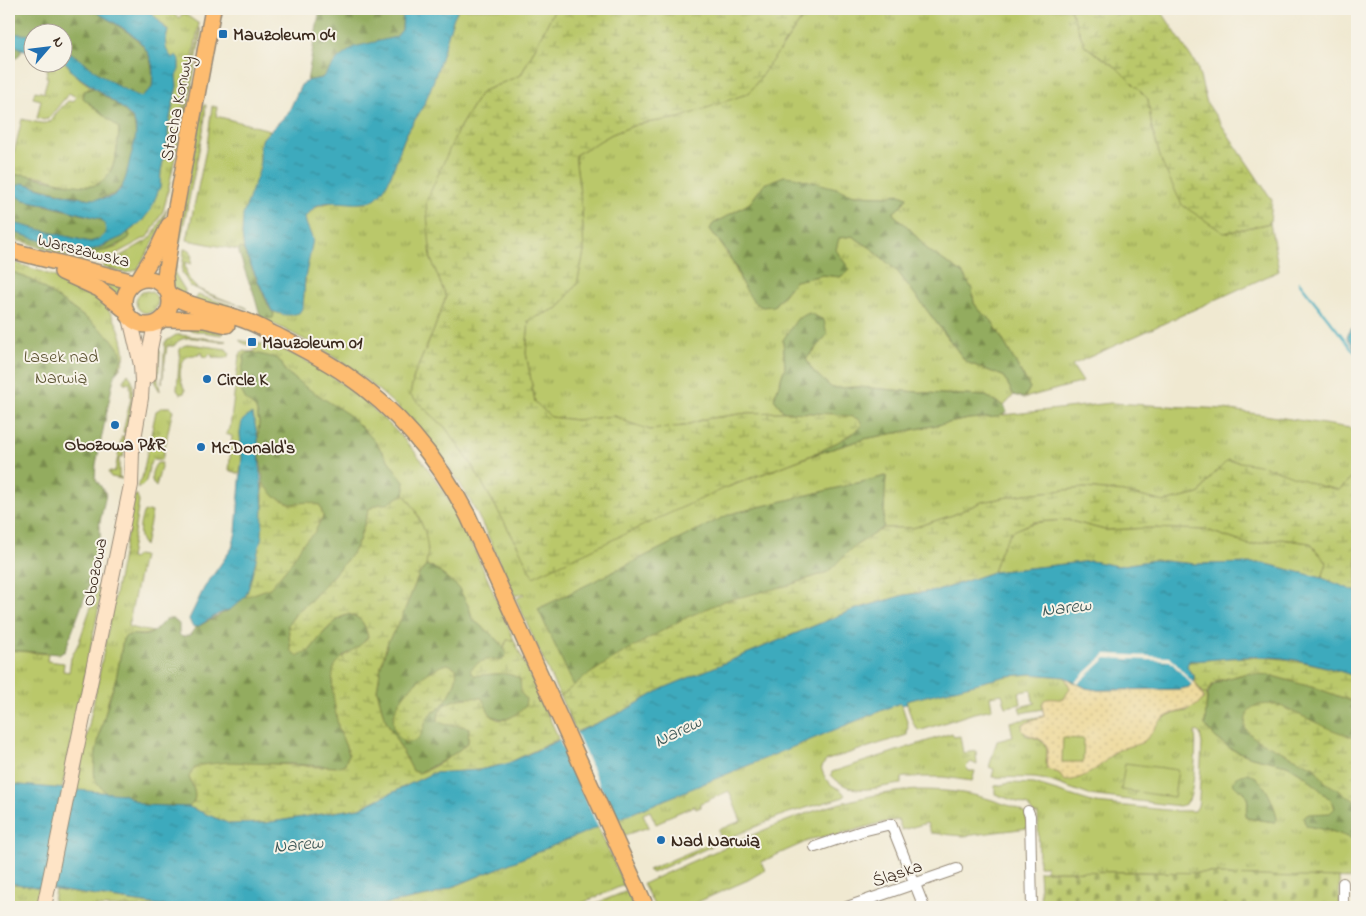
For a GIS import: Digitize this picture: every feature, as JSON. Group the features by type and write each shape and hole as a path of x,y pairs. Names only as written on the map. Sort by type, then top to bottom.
{"main road":[{"name":"Stacha Konwy","path":"168,292 166,276 175,213 213,9"},
{"name":"Stacha Konwy","path":"136,281 158,248 175,213"},
{"name":"Warszawska","path":"9,250 136,281"},
{"name":"Warszawska","path":"24,255 91,285 128,314"},
{"path":"274,334 204,320 160,321 147,326 139,324 128,314 124,295 127,289 136,281 146,278 153,279 160,282 168,292 188,304 246,320 274,334 315,356 363,387 398,418 423,446 460,500 511,607 645,904"},
{"path":"160,321 170,310 168,292"}],"street":[{"name":"Obozowa","path":"128,314 141,365 142,381 142,398 132,450 130,485"},
{"name":"Obozowa","path":"44,907 130,485 141,453 148,411 150,349 160,321"},
{"path":"1028,811 1030,816 1032,907"},
{"path":"816,847 891,824 924,907"},
{"name":"Śląska","path":"847,907 957,869"},
{"path":"1343,883 1343,907"}],"green space":[{"path":"69,8 89,9 98,12 139,41 149,55 152,88 141,97 127,92 72,54 72,22 22,22 22,35 9,34 9,9"},
{"path":"145,9 173,9 171,13 179,18 182,14 185,14 199,24 182,115 182,125 166,200 163,211 149,236 104,260 79,260 29,243 9,239 9,235 70,253 108,250 117,247 129,238 130,235 127,233 133,229 160,187 168,127 177,86 176,76 179,69 179,59 173,58 166,49 167,29 150,11"},
{"path":"320,9 403,9 402,30 396,37 339,58 322,78 307,81"},
{"path":"458,9 555,9 521,75 481,92 458,130 431,259 446,297 414,376 410,395 445,427 472,465 519,548 731,486 813,455 864,439 969,419 1111,403 1224,409 1357,429 1357,480 1351,479 1339,490 1320,486 1211,477 1199,494 1164,502 1123,492 1085,488 1025,494 982,502 953,515 913,528 883,528 886,476 731,514 662,548 572,681 574,686 560,697 516,599 525,594 515,596 468,497 449,467 428,440 405,414 353,370 324,351 262,319 260,316 265,319 274,314 272,311 284,315 303,307 305,278 312,240 305,217 317,206 332,202 367,203 391,176 406,135 424,104"},
{"path":"555,9 809,9 749,93 679,118 638,124 612,134 575,155 582,209 584,252 577,284 558,308 529,320 526,353 535,402 551,417 576,420 615,416 650,430 683,426 705,419 747,413 784,412 834,414 853,417 860,420 862,426 831,446 730,486 533,577 519,548 472,465 445,427 410,395 414,376 446,297 431,259 426,202 458,130 481,92 521,75"},
{"path":"809,9 1070,9 1085,46 1116,67 1148,99 1152,129 1224,233 1270,223 1279,271 1072,365 1083,382 1024,398 1030,388 992,321 974,303 972,289 962,273 928,250 909,228 894,215 894,212 907,197 900,194 886,196 854,195 836,188 764,184 750,203 713,224 710,229 728,255 742,284 779,301 795,281 823,275 840,277 850,270 835,250 839,238 852,236 871,248 898,272 966,362 1003,376 1014,395 1004,406 986,396 859,387 832,388 813,371 806,359 816,349 783,340 785,367 774,399 784,412 747,413 705,419 683,426 650,430 615,416 576,420 550,417 535,402 526,353 529,320 558,308 577,283 584,252 582,209 575,155 612,134 638,124 679,118 781,49"},
{"path":"1070,9 1160,9 1197,66 1207,103 1272,200 1270,223 1224,233 1182,205 1162,163 1152,129 1148,99 1116,67 1085,46"},
{"path":"200,28 201,34 185,124 184,116"},
{"path":"9,46 17,46 21,49 21,53 9,65"},
{"path":"72,70 80,79 93,88 88,89 89,104 103,113 119,128 118,146 113,165 104,180 96,185 87,187 75,186 44,177 14,175 9,181 9,173 22,119 46,123 68,101 73,102 76,97 69,93 49,118 44,120 37,118 41,100 33,98 35,91 46,93 44,91 48,77 46,77 47,72 72,72"},
{"path":"93,88 122,108 134,121 136,136 125,182 115,194 96,200 23,183 13,194 24,200 101,219 105,224 106,232 100,239 90,242 9,222 9,181 14,175 23,174 74,185 93,186 99,184 109,173 115,159 119,128 83,98 84,91"},
{"path":"203,105 206,105 204,126 180,243 177,244"},
{"path":"212,106 217,107 216,116 270,130 263,138 260,146 260,168 242,234 244,250 187,240 207,145"},
{"path":"784,176 836,188 854,195 886,196 900,194 907,197 894,212 894,215 909,228 928,250 962,273 972,289 974,303 992,321 1030,388 1024,398 1014,395 1003,376 966,362 898,272 871,248 852,236 839,238 836,250 850,270 840,277 823,275 795,281 774,306 762,307 753,301 742,284 726,250 710,229 713,224 750,203 764,184"},
{"path":"167,209 161,229 137,270 125,273 102,267 151,238"},
{"path":"9,231 82,251 102,247 127,233 130,235 129,238 114,247 85,254 71,253 42,246 11,236"},
{"path":"241,248 244,250 269,307 274,314 273,318 265,319 260,316 239,253"},
{"path":"184,249 190,250 192,255 191,264 185,262 186,272 199,290 190,286 182,272"},
{"path":"178,251 175,274 185,290 184,296 174,287 171,277 172,262"},
{"path":"9,261 42,272 89,292 106,306 119,328 124,348 122,363 117,371 120,364 94,324 35,282 9,270"},
{"name":"Lasek nad Narwią","path":"9,270 35,282 94,324 111,338 121,352 122,359 114,377 96,464 95,478 106,494 99,526 98,551 88,587 65,651 60,654 9,650"},
{"path":"98,280 124,285 120,299 98,282"},
{"path":"147,291 155,294 158,302 155,310 147,313 139,310 136,302 139,294"},
{"path":"198,295 230,305 237,313 195,300"},
{"path":"809,313 824,320 827,335 806,359 813,371 832,388 859,387 986,396 1004,406 1007,412 999,417 969,419 864,439 813,455 854,433 834,414 784,412 774,399 785,367 783,340 797,319"},
{"path":"189,325 224,333 222,335 190,330"},
{"path":"176,335 226,341 184,338 174,346 167,346 162,383 165,342"},
{"path":"239,340 275,347 314,365 358,396 402,438 431,473 456,513 477,555 514,640 507,640 504,648 491,634 472,619 469,607 433,567 426,566 427,556 423,528 420,519 404,494 405,488 304,386 285,371 281,362 256,409 259,421 258,439 253,415 240,433 242,457 240,474 229,470 232,436 226,434 230,428 239,356 243,351 251,352 256,350"},
{"path":"190,344 226,349 230,354 226,358 222,358 212,357 209,354 208,357 202,356 203,353 199,353 199,355 185,358 180,374 185,390 184,393 180,394 177,390 180,349"},
{"path":"155,348 160,351 158,380 160,391 155,383"},
{"path":"251,352 276,358 281,362 285,371 304,386 349,415 373,439 404,482 404,494 387,505 380,504 369,509 359,541 352,554 312,599 297,612 288,625 291,651 309,651 332,625 349,614 357,617 364,625 368,637 362,646 343,656 339,729 349,754 345,764 337,767 291,764 201,765 189,777 195,796 189,807 143,805 123,794 106,793 98,784 94,772 97,746 116,678 123,639 128,635 150,634 166,619 173,619 179,624 179,634 182,637 190,635 195,628 231,609 263,483 258,439 259,421 256,409 246,400 239,387 245,354"},
{"path":"128,373 132,380 133,391 130,416 125,433 123,432 131,398 130,383 124,383 123,381"},
{"path":"163,407 171,407 173,410 162,460 152,460 146,481 137,487 142,478 156,411"},
{"path":"122,436 126,437 123,457 119,458 119,477 122,479 111,477 108,472 115,471"},
{"path":"1228,460 1265,466 1320,486 1339,490 1351,479 1357,480 1357,592 1322,578 1327,563 1310,543 1281,539 1250,545 1207,530 1150,528 1105,530 1067,520 1034,522 1011,532 1000,551 993,572 940,590 904,595 850,611 664,688 624,711 576,732 560,697 579,681 614,658 683,619 724,601 790,585 828,572 852,548 883,528 913,528 953,515 982,502 1025,494 1085,488 1123,492 1164,502 1199,494 1211,477"},
{"path":"157,463 162,463 156,487 152,482 152,475"},
{"path":"886,476 883,528 852,548 828,572 790,585 579,681 574,686 538,609 730,514"},
{"path":"263,483 275,497 291,504 308,502 320,505 323,516 314,533 303,543 290,564 270,588 245,597 249,587 263,509"},
{"path":"404,494 415,509 425,532 428,550 426,566 419,574 401,619 388,641 381,665 377,690 384,717 413,771 419,773 432,767 468,743 469,728 438,721 439,713 447,703 468,698 482,698 492,716 501,720 510,718 525,707 526,699 521,693 520,679 509,674 474,675 470,671 480,662 502,660 506,655 504,648 507,640 514,640 559,739 506,764 479,770 433,773 360,808 265,823 230,824 189,807 195,796 189,777 193,769 201,765 229,762 337,767 345,764 349,754 339,729 336,715 333,696 334,669 340,660 368,637 366,628 360,620 349,614 339,618 325,631 309,651 298,656 291,651 288,625 297,612 312,599 352,554 359,541 369,509 380,504 387,504"},
{"path":"135,495 137,495 139,502 130,558 133,559 137,555 143,556 128,627 153,632 131,635 123,639 117,676 108,701 95,765 96,780 106,793 76,790"},
{"path":"152,512 145,546 140,539 140,526 143,513"},
{"path":"1067,520 1105,530 1150,528 1207,530 1250,545 1281,539 1310,543 1327,563 1322,578 1263,563 1195,564 1154,560 1118,566 1091,561 993,572 1005,541 1016,529 1038,522"},
{"path":"426,566 433,567 458,587 469,607 472,619 491,634 504,648 506,655 502,660 494,659 474,675 510,673 520,679 526,704 516,715 502,719 490,715 467,697 447,704 440,711 438,721 469,728 468,743 450,757 419,773 413,771 384,717 377,690 381,665 388,641 401,619 419,574"},
{"path":"107,567 62,789 9,784 9,650 48,654 47,661 64,663 63,671 69,672 71,658 79,642 103,571"},
{"path":"1245,657 1275,658 1302,662 1357,677 1357,703 1319,689 1269,675 1247,673 1217,681 1206,694 1202,693 1194,680 1194,675 1186,665 1189,661"},
{"path":"448,664 456,668 456,678 449,696 442,705 431,713 420,736 412,742 405,743 396,733 393,721 396,709 403,696 425,675"},
{"path":"1247,673 1269,675 1319,689 1357,703 1357,840 1331,831 1307,826 1304,817 1309,814 1330,813 1335,808 1333,802 1305,776 1287,765 1252,757 1231,749 1216,738 1205,725 1207,700 1211,687 1223,680"},
{"path":"1031,674 1065,677 1071,688 1064,699 1042,705 1043,709 1021,713 1019,707 1036,703 1033,701 1031,690 1019,692 1021,704 1006,707 1002,694 990,696 992,709 919,731 913,723 906,701 996,677"},
{"path":"1202,693 1207,693 1205,725 1231,749 1252,757 1287,765 1305,776 1333,802 1335,809 1308,826 1331,831 1357,840 1357,879 1220,875 1220,873 1046,871 1046,866 1039,866 1038,814 1034,814 1028,806 995,794 995,786 1011,783 1034,784 1095,803 1176,811 1195,811 1199,798 1202,744 1200,733 1196,731 1195,733 1195,767 1191,795 1184,805 1179,806 1089,795 1047,780 1035,778 992,777 994,769 989,767 997,741 1013,737 1010,722 1044,716 1029,721 1025,735 1040,740 1047,748 1047,769 1059,773 1082,776 1091,772 1118,750 1143,742 1149,736 1154,726 1162,719 1187,711 1204,698","holes":["1255,776 1271,802 1275,822 1247,818 1245,815 1248,803 1244,791"]},
{"path":"901,702 908,725 907,735 827,760 821,767 826,779 843,792 844,797 785,814 722,841 719,840 721,838 718,830 741,821 729,791 701,803 701,807 696,809 694,806 665,818 665,820 656,824 650,811 643,814 649,827 622,836 615,820"},
{"path":"1276,704 1330,729 1357,739 1357,802 1325,782 1314,767 1255,739 1245,728 1247,714 1253,707"},
{"path":"952,733 954,737 960,736 963,753 976,751 977,765 971,762 966,767 969,771 975,771 972,781 943,777 905,777 902,778 901,784 873,789 855,789 847,787 831,775 832,772"},
{"path":"1063,738 1084,739 1083,762 1062,762"},
{"path":"1125,763 1178,770 1174,797 1121,790"},
{"path":"1248,773 1259,780 1267,791 1277,817 1275,822 1247,818 1245,815 1248,806 1247,797 1244,791 1238,789 1233,784 1236,777"},
{"path":"919,790 971,794 1011,806 1026,814 1028,828 964,836 931,833 927,823 902,830 898,820 880,823 835,836 831,835 812,839 761,862 765,870 748,880 686,907 655,907 643,884 762,831 806,814 873,796"},
{"path":"598,827 624,885 573,907 370,907 433,895"},
{"path":"711,843 712,846 652,873 648,870"},
{"path":"1039,871 1220,873 1221,875 1339,878 1340,907 1041,907"},
{"path":"9,883 42,888 39,907 9,907"},
{"path":"55,890 173,907 52,907"},
{"path":"627,891 634,907 587,907"}],"sand":[{"path":"1065,677 1086,688 1098,690 1180,689 1189,687 1194,680 1204,698 1190,709 1164,718 1158,723 1150,736 1141,743 1115,752 1087,774 1070,781 1064,781 1059,773 1047,769 1047,750 1044,742 1022,730 1023,724 1044,716 1042,705 1044,700 1064,699 1070,688"}],"water":[{"path":"91,9 145,9 150,11 168,31 166,48 170,55 173,58 176,55 179,59 179,70 176,76 177,86 168,127 160,187 150,211 142,221 122,237 92,250 70,249 9,231 9,222 90,242 100,239 106,233 105,224 101,219 24,200 13,194 16,186 22,183 70,196 97,199 108,198 116,194 124,182 135,140 136,130 134,121 124,110 72,72 72,54 110,81 141,97 152,88 152,63 147,51 134,36"},
{"path":"403,9 458,9 429,94 407,133 389,179 376,198 362,203 323,203 316,206 305,217 313,240 305,278 303,307 299,313 291,315 272,311 244,250 242,234 243,215 260,168 260,146 263,138 288,113 301,85 307,81 322,78 339,58 354,47 396,37 402,30"},
{"path":"9,33 22,34 22,49 17,46 9,46"},
{"path":"1357,326 1357,351 1347,337 1351,329"},
{"path":"250,414 253,415 258,439 263,509 262,536 249,587 245,597 231,609 218,614 197,627 192,626 189,619 204,588 232,548 236,532 242,458 240,433 242,421"},
{"name":"Narew","path":"1154,560 1195,564 1263,563 1322,578 1357,592 1357,677 1304,662 1261,657 1189,661 1187,666 1194,675 1194,680 1189,687 1180,689 1098,690 1086,688 1065,677 1031,674 1007,676 906,701 907,704 901,705 900,703 433,895 370,907 173,907 9,883 9,784 123,794 143,805 189,807 230,824 265,823 360,808 433,773 479,770 506,764 624,711 664,688 850,611 904,595 940,590 993,572 1091,561 1118,566"}],"pier":[{"path":"1106,654 1170,657 1194,684 1193,686 1170,661 1106,658 1078,684 1075,682"},
{"path":"575,730 616,822 599,829 558,737"}],"waterway":[{"path":"1299,282 1357,355"}],"place":[{"name":"Mauzoleum 04","path":"223,34"},
{"name":"Mauzoleum 01","path":"252,342"},
{"name":"Circle K","path":"207,379"},
{"name":"Obozowa P&R","path":"115,425"},
{"name":"McDonald's","path":"201,447"},
{"name":"Nad Narwią","path":"661,840"}]}
